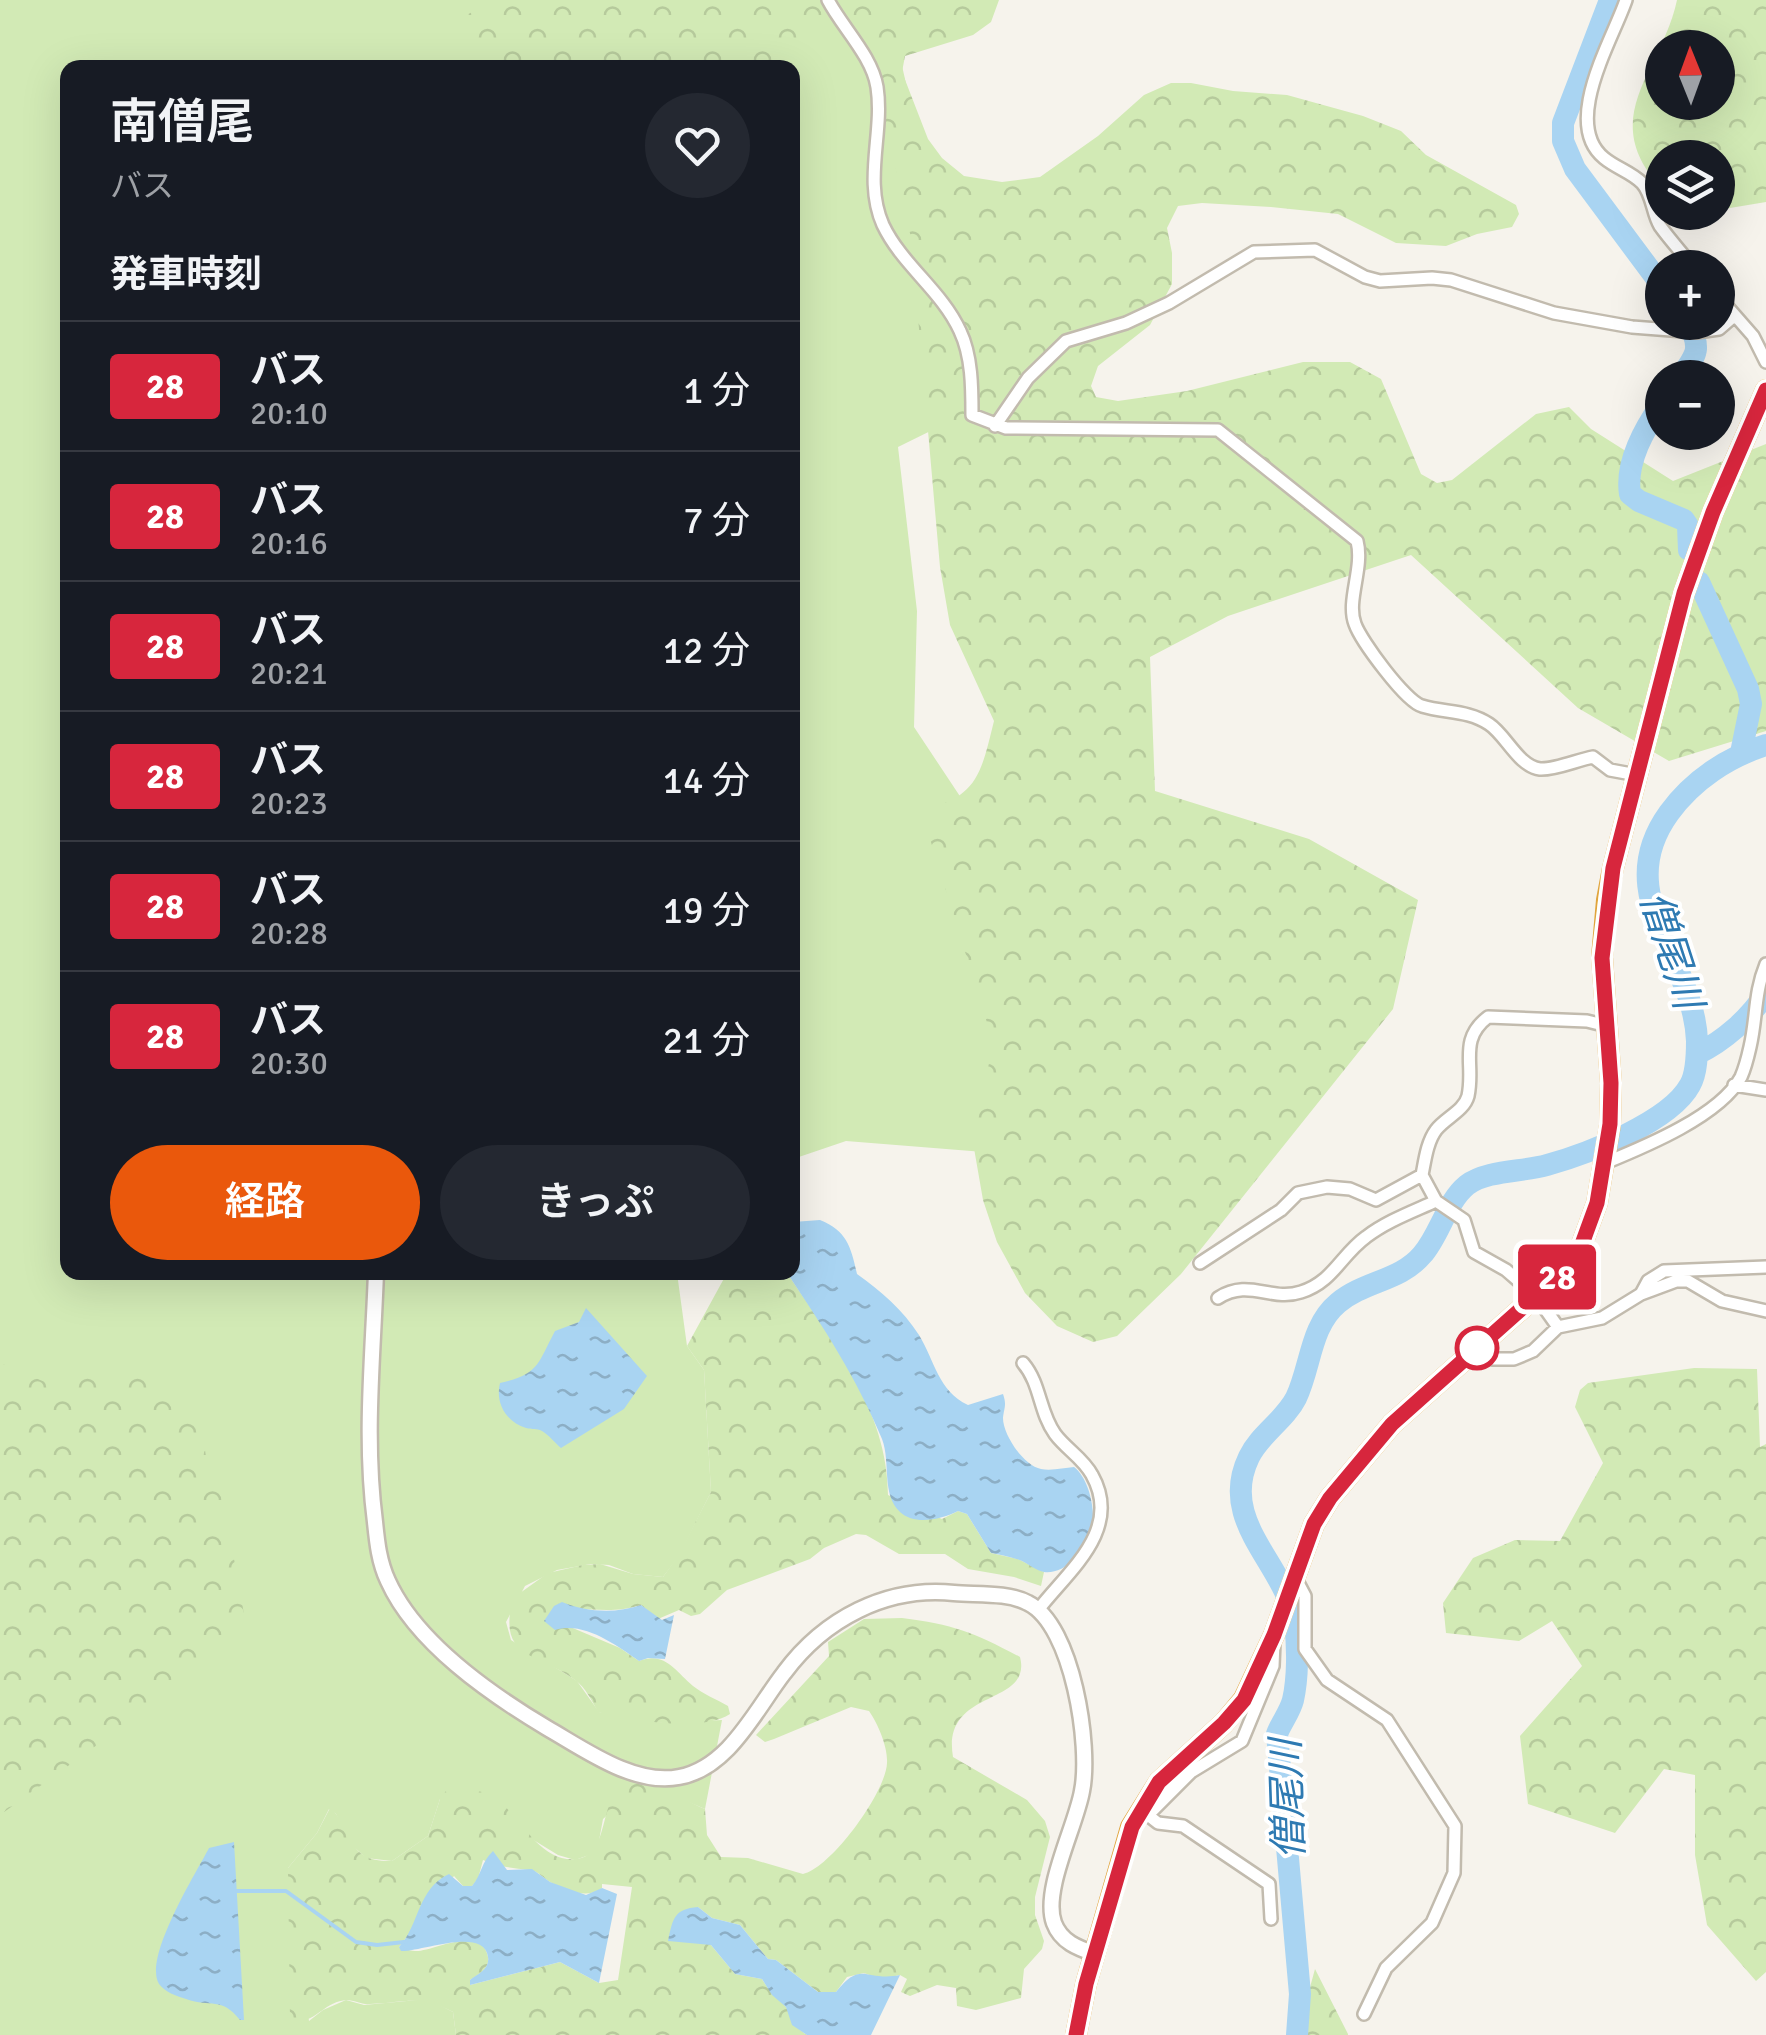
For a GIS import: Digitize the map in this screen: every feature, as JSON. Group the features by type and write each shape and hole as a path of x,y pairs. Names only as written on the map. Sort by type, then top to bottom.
{"highway":[{"path":"1076,2035 1094,1954 1125,1847 1159,1782 1244,1700 1274,1635 1314,1524 1348,1473 1392,1424 1557,1277 1582,1244 1597,1203 1610,1124 1602,958 1605,914 1636,775 1684,593 1713,512 1766,390"}],"street":[{"path":"828,0 877,84 874,196 882,224 956,323 966,347 972,414 1006,428 1218,430 1357,541 1360,556 1352,618 1358,632 1415,702 1458,712 1490,725 1527,764 1541,769 1592,757 1610,770 1636,775"},
{"path":"1626,0 1596,70 1587,120 1591,138 1602,157 1644,185 1658,223 1680,250"},
{"path":"996,426 1028,378 1066,340 1126,323 1254,252 1314,250 1365,278 1450,280 1554,313 1645,329"},
{"path":"1735,317 1753,336 1766,362"},
{"path":"1606,1154 1644,1148 1696,1118 1741,1078 1751,1045 1756,988 1766,964"},
{"path":"1558,1327 1536,1296 1506,1270 1474,1252 1464,1220 1436,1201 1422,1174 1434,1133 1464,1106 1468,1097 1470,1042 1472,1032 1481,1022 1501,1016 1587,1021 1607,1026"},
{"path":"1734,1085 1766,1090"},
{"path":"1200,1263 1280,1210 1298,1193 1327,1187 1376,1200 1422,1174"},
{"path":"1218,1298 1241,1288 1288,1296 1306,1291 1334,1274 1366,1236 1436,1201"},
{"path":"1641,1294 1648,1281 1664,1271 1766,1266"},
{"path":"375,1280 368,1397 371,1491 380,1562 407,1613 446,1655 515,1709 619,1767 657,1778 680,1777 706,1766 743,1731 786,1670 850,1613 888,1597 930,1590 1016,1598 1038,1610 1058,1634 1071,1669 1084,1769 1052,1909 1060,1934 1072,1946 1094,1954"},
{"path":"1472,1352 1514,1359 1533,1350 1558,1327 1602,1318 1641,1294 1676,1280 1688,1281 1722,1301 1766,1312"},
{"path":"1024,1363 1036,1381 1056,1436 1092,1474 1100,1507 1099,1527 1092,1546 1038,1610"},
{"path":"1294,1580 1304,1596 1305,1649 1327,1680 1387,1720 1454,1826 1454,1873 1432,1923 1386,1968 1364,2014"},
{"path":"1144,1812 1158,1823 1183,1826 1269,1884 1271,1919"}],"green space":[{"path":"0,0 887,0 933,202 971,411 898,447 917,611 914,727 997,852 1060,1158 846,1141 800,1157 800,60 60,60 60,1280 678,1280 687,1346 704,1370 711,1492 679,1556 663,1577 633,1574 609,1565 557,1570 525,1586 506,1622 511,1640 577,1681 599,1712 665,1723 722,1720 705,1809 644,1783 603,1819 598,1846 592,1854 575,1860 558,1855 527,1836 510,1815 440,1799 428,1836 392,1861 366,1858 353,1846 336,1814 329,1809 317,1833 288,1868 309,2021 346,2000 364,2005 428,1999 453,2012 456,2035 0,2035"},
{"path":"498,0 999,0 991,22 973,35 905,56 902,72 928,139 942,158 964,176 1002,182 1040,177 1098,136 1144,95 1171,83 1287,95 1401,131 1426,155 1516,205 1519,214 1512,227 1446,246 1396,243 1338,214 1202,203 1178,206 1167,228 1172,284 1150,325 1098,366 1091,386 1096,397 1118,401 1187,391 1303,362 1350,362 1381,379 1421,474 1437,483 1452,480 1536,414 1569,407 1591,429 1673,481 1766,444 1766,731 1669,761 1578,708 1411,555 1228,616 1150,657 1155,791 1309,839 1418,900 1393,1009 1181,1274 1117,1336 1093,1342 1057,1326 1025,1293 997,1242 983,1200 971,1131 994,1045 921,810 940,805 966,790 980,769 994,721 950,625 940,567 911,238 880,96 839,3 797,60 491,60 447,24"},
{"path":"1677,0 1766,0 1766,202 1735,207 1735,140 1645,140 1645,166 1643,163 1634,139 1633,117 1645,80 1645,120 1735,120 1735,30 1667,30"},
{"path":"723,1280 792,1280 839,1351 868,1406 886,1464 888,1495 942,1519 958,1511 967,1514 991,1553 1018,1559 1044,1572 1041,1586 968,1569 945,1554 899,1554 866,1535 856,1534 810,1559 727,1590 700,1614 691,1616 679,1610 658,1619 641,1605 615,1610 573,1609 568,1626 620,1648 639,1661 663,1661 697,1689 728,1706 730,1714 718,1720 684,1724 598,1712 579,1683 515,1644 509,1618 513,1598 548,1573 583,1565 600,1564 633,1574 663,1577 678,1556 711,1492 704,1370 687,1346"},
{"path":"0,1363 52,1385 92,1372 136,1365 180,1394 202,1430 208,1470 227,1498 228,1526 248,1636 0,1815"},
{"path":"1694,1368 1757,1369 1760,1447 1766,1444 1766,1972 1756,1981 1707,1925 1695,1855 1695,1775 1664,1769 1615,1833 1528,1804 1520,1736 1582,1666 1552,1621 1519,1641 1446,1633 1443,1603 1473,1558 1515,1540 1560,1541 1603,1463 1575,1407 1580,1390 1588,1383"},
{"path":"902,1618 936,1623 1020,1657 1020,1673 1013,1684 960,1719 953,1735 953,1757 1027,1800 1045,1821 1050,1837 1035,1897 1035,1915 1044,1941 1042,1949 1024,1969 1021,1998 976,2010 957,2006 956,1988 937,1985 910,1996 901,1992 907,1979 900,1975 881,1979 864,1973 847,1977 836,1992 818,1992 776,1960 768,1959 740,1925 712,1918 698,1907 711,1945 735,1974 762,1979 807,2035 456,2035 453,2012 412,2001 339,2001 306,2020 290,2020 288,1868 317,1833 330,1808 358,1851 366,1857 392,1861 428,1836 446,1791 481,1792 507,1808 549,1852 577,1859 589,1854 597,1844 616,1792 625,1785 648,1784 705,1809 707,1835 721,1857 748,1858 803,1874 815,1869 842,1844 877,1792 887,1763 879,1729 869,1711 851,1707 765,1742 756,1735 829,1656 828,1642 864,1619","holes":["483,1860 532,1870 576,1892 596,1892 602,1884 632,1887 618,1980 599,1983 560,1962 470,1985 488,1961 484,1947 477,1942 467,1940 415,1951 399,1947 454,1876 463,1886 472,1886"]},
{"path":"1315,1969 1348,2034 1348,2035 1297,2035"}],"water":[{"path":"820,1220 836,1229 846,1241 857,1274 891,1301 913,1326 950,1392 968,1405 1003,1394 1004,1425 1022,1456 1034,1467 1074,1467 1080,1473 1091,1498 1093,1526 1085,1548 1073,1561 1059,1570 1044,1572 991,1553 967,1514 958,1511 921,1520 906,1516 894,1505 888,1487 885,1448 872,1416 839,1353 792,1280 800,1280 800,1221"},
{"path":"586,1308 647,1376 624,1409 561,1448 542,1431 519,1425 508,1416 499,1398 500,1383 530,1372 555,1331 579,1322"},
{"path":"562,1602 601,1611 641,1605 662,1620 674,1615 665,1659 639,1661 588,1632 555,1630 544,1621 554,1606"},
{"path":"234,1842 244,2020 221,2005 195,2002 171,1993 159,1984 156,1972 164,1936 209,1848"},
{"path":"493,1851 507,1870 532,1869 550,1882 586,1895 602,1888 617,1894 599,1983 560,1962 470,1985 488,1961 484,1948 476,1943 401,1951 399,1947 425,1898 439,1880 449,1874 463,1886 472,1886"},
{"path":"698,1907 712,1918 740,1925 768,1959 776,1960 818,1992 836,1992 858,1974 900,1975 871,2035 807,2035 792,2025 786,2007 762,1979 735,1974 711,1945 668,1941 676,1916"}],"waterway":[{"path":"1610,0 1563,123 1563,141 1575,169 1645,263"},
{"path":"1692,360 1695,340"},
{"path":"1645,431 1630,470 1630,494 1684,520 1689,550"},
{"path":"1699,582 1748,689 1751,704 1741,753"},
{"name":"僧尾川","path":"1297,2035 1300,1994 1277,1734 1295,1691 1296,1633 1289,1602 1247,1523 1241,1481 1249,1457 1296,1398 1316,1335 1329,1312 1348,1296 1413,1264 1467,1185 1495,1174 1547,1165 1605,1145 1647,1124 1680,1099 1695,1069 1697,1041 1683,982 1651,899 1648,872 1653,843 1669,813 1700,780 1738,756 1766,745"},
{"path":"1697,1054 1736,1028 1766,993"},
{"path":"236,1891 286,1891 356,1942 404,1942"}],"bus line":[{"name":"28","path":"1076,2035 1086,1984 1132,1827 1159,1782 1244,1700 1274,1635 1302,1552 1330,1498 1392,1424 1557,1277 1582,1244 1597,1203 1610,1124 1602,958 1613,868 1684,593 1713,512 1766,390"}]}
